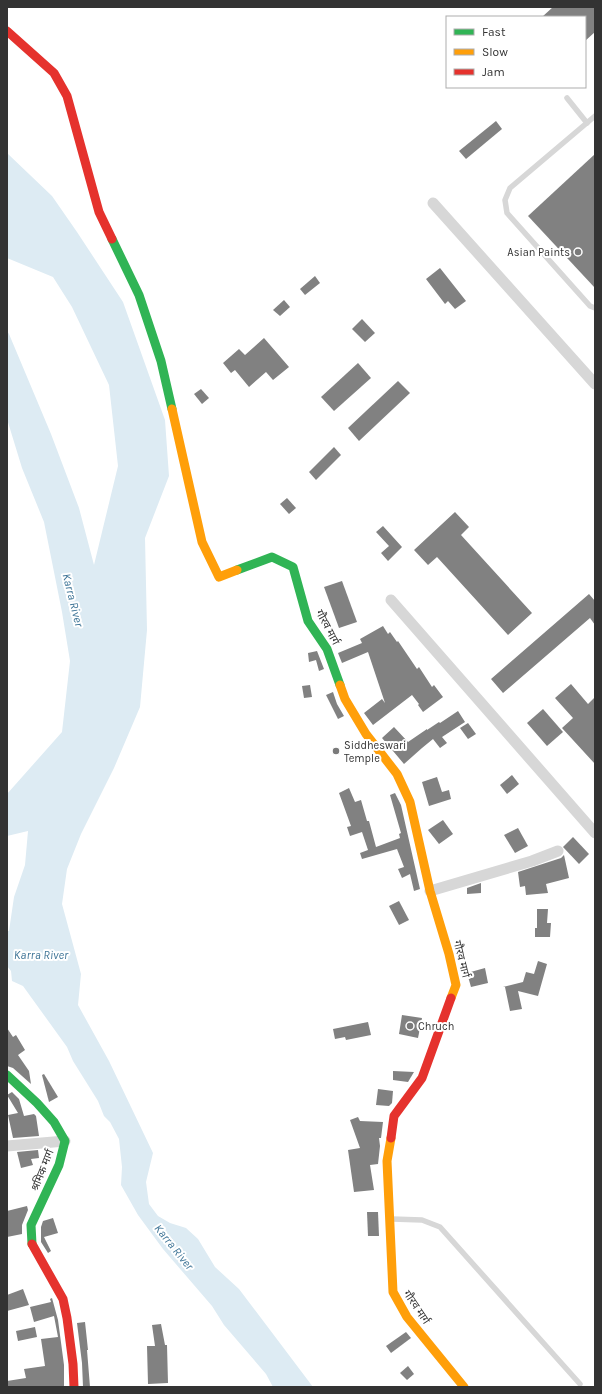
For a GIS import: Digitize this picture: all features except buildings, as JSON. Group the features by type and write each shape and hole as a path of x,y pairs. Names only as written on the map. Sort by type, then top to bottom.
{"street":[{"name":"गौरव मार्ग","path":"7,31 54,73 67,96 99,212 139,295 161,361 202,542 219,577 272,556 293,567 308,621 327,649 345,698 366,734 396,774 410,802 430,891 449,954 456,985 422,1078 394,1116 387,1161 393,1292 407,1317 464,1387"},
{"path":"433,203 595,384"},
{"path":"390,600 595,834"},
{"path":"430,891 532,861 558,851"},
{"name":"श्रमिक मार्ग","path":"7,1075 37,1103 54,1122 65,1141 59,1165 31,1225 32,1245 63,1299 73,1364 74,1387"},
{"path":"7,1146 65,1141"}],"lane":[{"path":"567,98 587,123"},
{"path":"595,116 510,188 505,200 507,213 590,306 595,308"},
{"path":"390,1219 422,1220 440,1227 580,1384"}],"water":[{"name":"Karra River","path":"7,153 52,196 123,302 165,420 169,476 145,538 147,630 140,707 114,768 81,834 67,869 62,904 81,974 78,1005 109,1061 153,1153 146,1182 149,1204 158,1216 170,1223 186,1228 198,1239 215,1267 239,1289 313,1387 273,1387 266,1374 224,1325 212,1306 163,1249 138,1215 121,1185 122,1167 119,1139 110,1122 104,1116 98,1101 73,1061 67,1047 23,986 12,981 11,971 7,966 7,931 9,931 14,897 25,865 28,831 7,836 7,794 62,732 70,661 44,522 22,468 7,419 7,331 51,434 79,508 94,565 118,466 109,385 72,307 53,277 7,258"}],"traffic: fast":[{"path":"112,239 139,295 161,361 172,409"},
{"path":"237,570 272,557 293,567 308,621 327,649 340,685"},
{"path":"7,1075 37,1103 54,1122 65,1141 59,1165 31,1225 32,1244"}],"traffic: slow":[{"path":"172,409 202,542 219,577 237,570"},
{"path":"340,685 345,699 366,734 397,774 410,802 430,891 449,954 456,985 451,998"},
{"path":"391,1138 387,1161 393,1292 407,1317 464,1387"}],"traffic: jam":[{"path":"7,31 54,73 67,96 99,212 112,239"},
{"path":"391,1138 394,1116 422,1078 451,998"},
{"path":"32,1244 63,1299 73,1364 74,1387"}],"place":[{"name":"Asian Paints","path":"578,252"},
{"name":"Siddheswari Temple","path":"336,751"},
{"name":"Chruch","path":"410,1026"}]}
